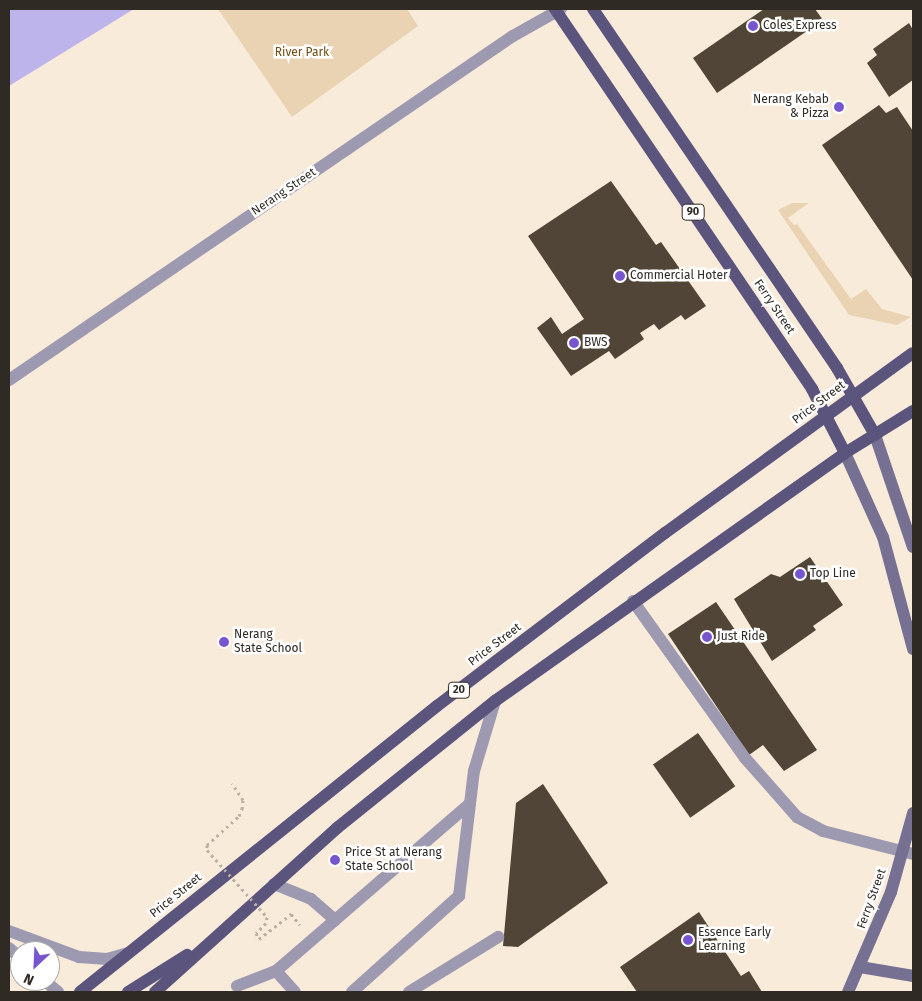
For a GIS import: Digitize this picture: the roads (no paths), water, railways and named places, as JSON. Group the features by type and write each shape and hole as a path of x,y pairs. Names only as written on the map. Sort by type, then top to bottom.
{"main road":[{"name":"Ferry Street","path":"593,9 853,394 875,435 913,547"},
{"name":"Ferry Street","path":"558,10 812,389 845,454 882,537 913,649"},
{"name":"Price Street","path":"80,992 437,706 853,394 913,354"},
{"path":"845,454 913,411"},
{"name":"20","path":"155,992 345,822 495,702 633,601 845,454"},
{"name":"Ferry Street","path":"848,992 908,853 913,813"},
{"path":"128,992 215,938"},
{"path":"860,967 913,976"}],"street":[{"name":"Nerang Street","path":"9,380 513,36 558,10"},
{"path":"633,601 744,758 797,817 823,831 908,853"},
{"path":"352,992 459,896 468,804 477,755 495,702"},
{"path":"237,986 276,971 468,804"},
{"path":"274,884 311,899 335,920"},
{"path":"9,931 79,957 107,959 130,952"},
{"path":"409,992 498,937"},
{"path":"276,971 295,992"}],"place":[{"name":"Coles Express","path":"753,26"},
{"name":"Nerang Kebab & Pizza","path":"839,107"},
{"name":"Commercial Hoter","path":"620,276"},
{"name":"BWS","path":"574,343"},
{"name":"Top Line","path":"800,574"},
{"name":"Just Ride","path":"707,637"},
{"name":"Nerang State School","path":"224,642"},
{"name":"Price St at Nerang State School","path":"335,860"},
{"name":"Essence Early Learning","path":"688,940"}],"park label":[{"name":"River Park","path":"302,53"}]}
